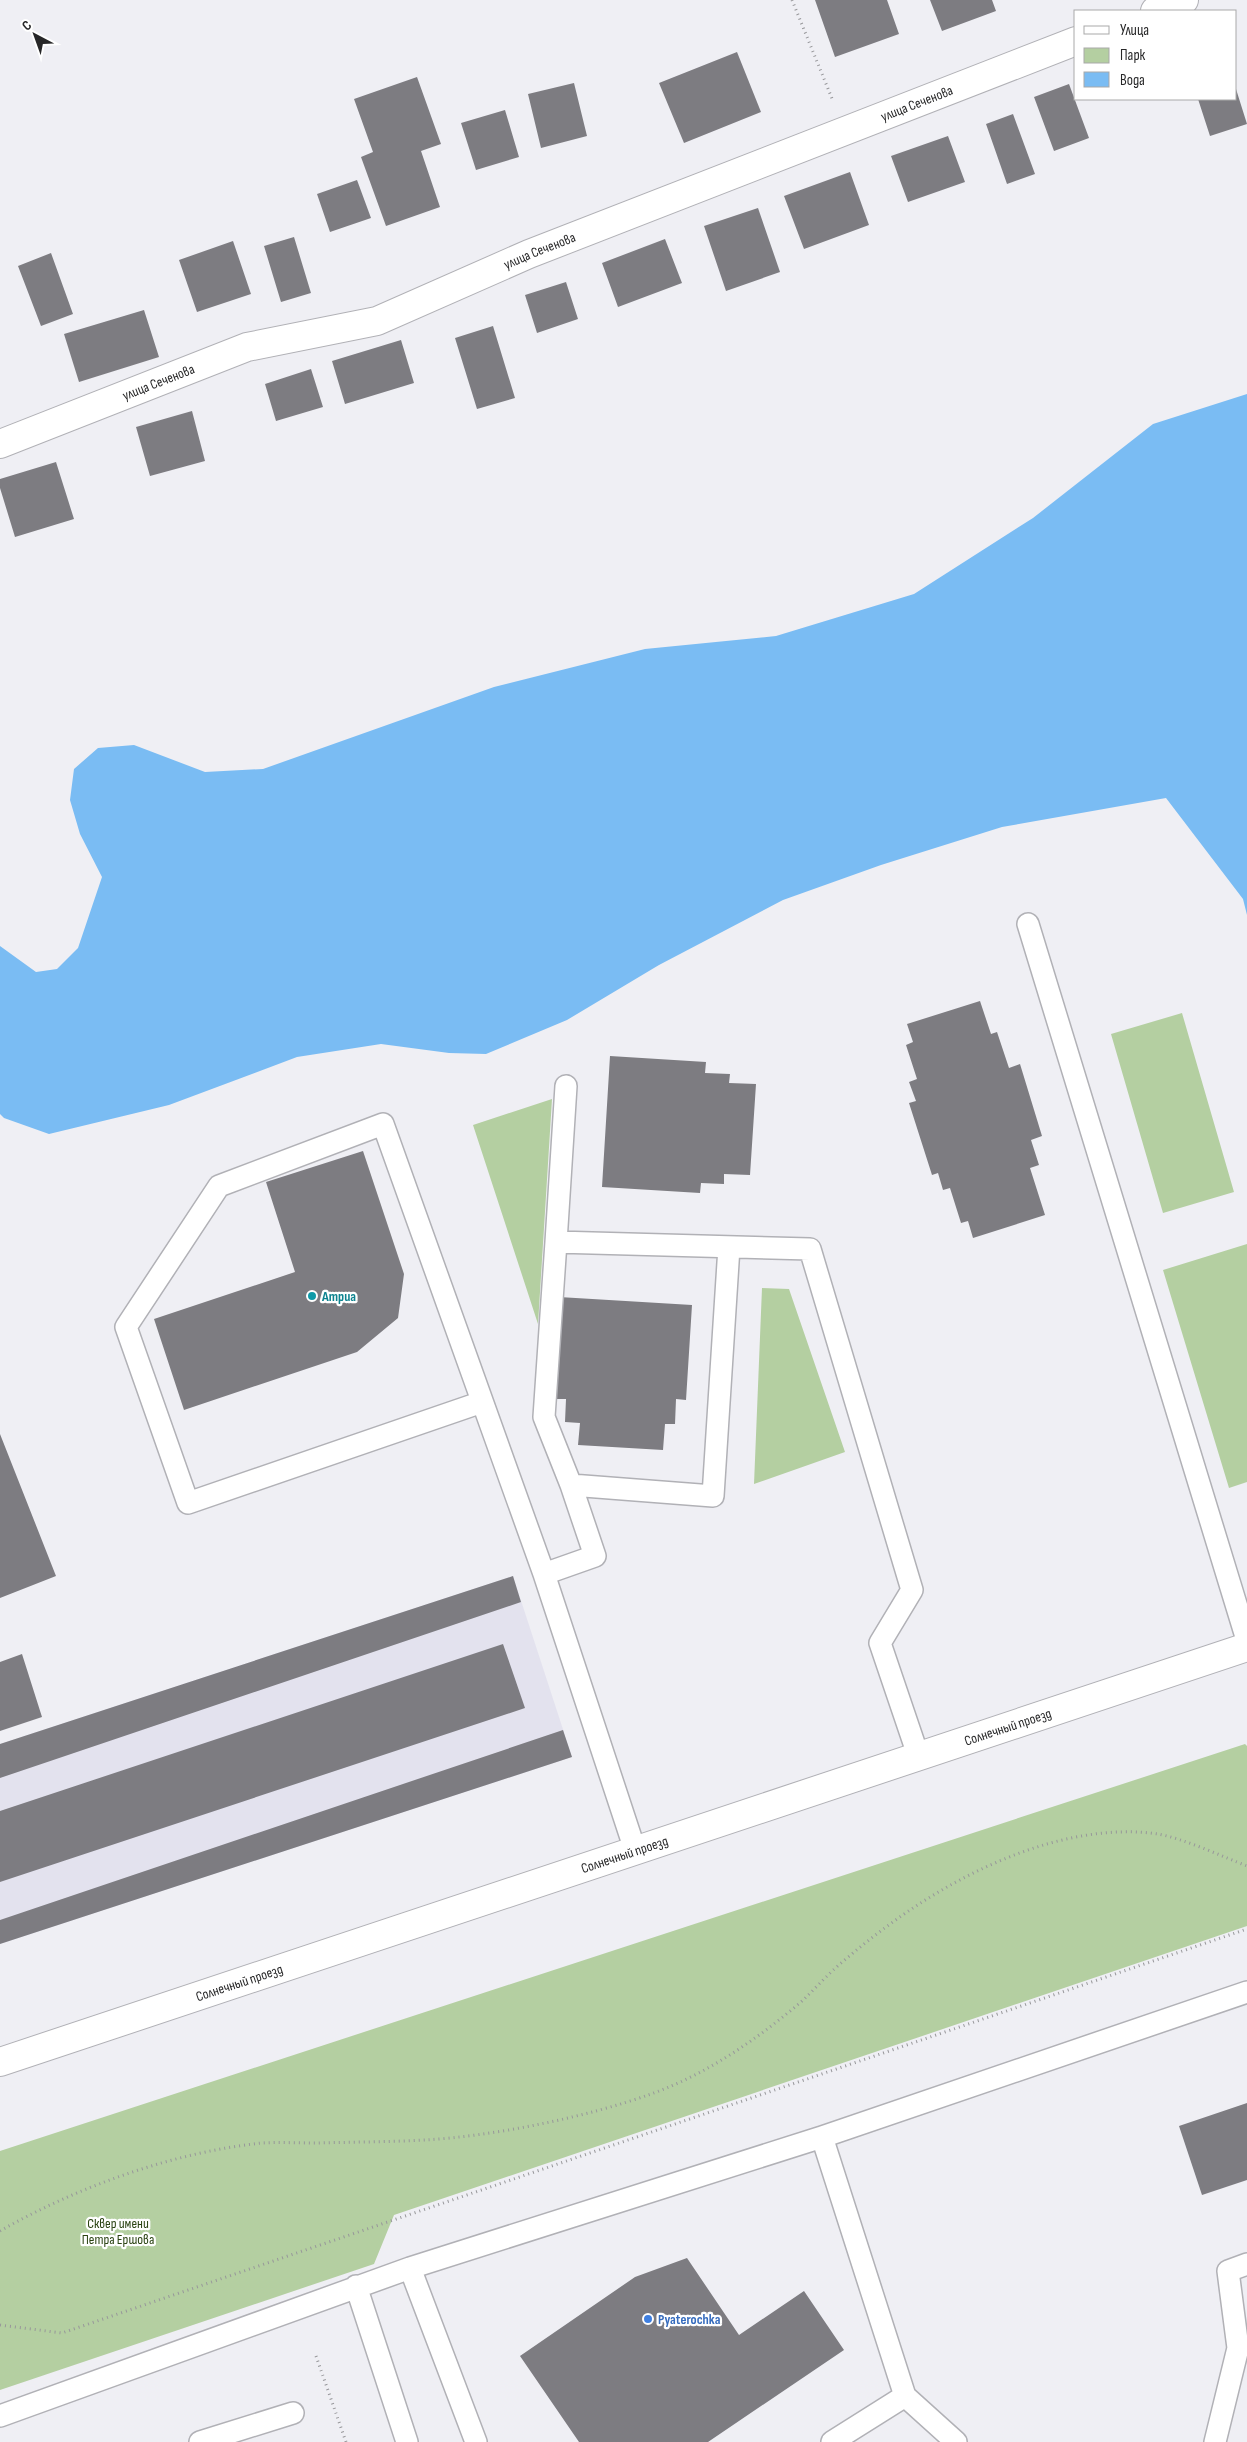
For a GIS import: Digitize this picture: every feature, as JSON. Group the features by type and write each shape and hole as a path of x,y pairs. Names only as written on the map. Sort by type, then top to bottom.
{"street":[{"path":"1158,10 1184,0"},
{"name":"улица Сеченова","path":"0,444 247,347 377,321 529,254 844,130 1074,43"},
{"name":"Солнечный проезд","path":"0,2062 635,1850 919,1758 1247,1647"}],"lane":[{"path":"1028,924 1247,1640"},
{"path":"544,1574 595,1556 544,1417 566,1086"},
{"path":"482,1402 188,1503 126,1326 219,1186 383,1124 544,1574 635,1850"},
{"path":"556,1242 810,1249 912,1590 880,1643 919,1758"},
{"path":"570,1485 712,1496 729,1247"},
{"path":"0,2416 356,2286 822,2137 1247,1992"},
{"path":"822,2137 905,2396 956,2442"},
{"path":"1215,2442 1238,2348 1228,2271 1247,2264"},
{"path":"410,2268 476,2442"},
{"path":"356,2286 407,2442"},
{"path":"832,2442 905,2396"},
{"path":"200,2442 293,2413"}],"path":[{"path":"792,0 844,130"},
{"path":"0,2231 69,2195 153,2166 208,2153 263,2143 402,2141 474,2135 589,2111 651,2094 708,2069 756,2038 840,1965 918,1904 959,1879 1008,1857 1056,1841 1110,1832 1159,1834 1247,1866"},
{"path":"0,2325 62,2334 1247,1929"},
{"path":"316,2356 346,2442"}],"shaded area":[{"path":"513,1576 572,1757 0,1944 0,1744"}],"green space":[{"path":"1182,1013 1234,1192 1163,1213 1111,1034"},
{"path":"552,1099 538,1324 473,1125"},
{"path":"1247,1244 1247,1482 1229,1488 1163,1270"},
{"path":"762,1288 789,1289 845,1452 754,1484"},
{"name":"Сквер имени Петра Ершова","path":"1245,1744 1247,1746 1247,1926 394,2215 374,2264 0,2390 0,2151"}],"water":[{"path":"1247,394 1247,915 1243,899 1166,798 1002,827 881,865 783,900 659,965 567,1020 486,1054 449,1053 381,1044 297,1057 169,1105 49,1134 4,1118 0,1114 0,946 36,972 57,969 78,948 102,877 80,834 70,800 74,769 98,748 134,745 205,772 263,769 494,687 645,649 776,636 914,594 1033,518 1153,424"}],"building":[{"path":"815,0 887,0 899,34 835,57"},
{"path":"930,0 992,0 996,11 942,31"},
{"path":"737,52 761,112 684,143 659,83"},
{"path":"417,77 441,144 421,151 440,207 386,226 361,157 373,152 354,99"},
{"path":"574,83 587,136 541,148 528,94"},
{"path":"1069,84 1089,138 1054,151 1034,97"},
{"path":"1237,92 1247,124 1210,136 1198,100 1237,100"},
{"path":"505,110 519,157 476,170 461,123"},
{"path":"1013,114 1035,174 1007,184 986,124"},
{"path":"948,136 965,182 908,202 891,156"},
{"path":"850,172 869,225 804,249 784,196"},
{"path":"357,180 371,218 330,232 317,194"},
{"path":"758,208 780,272 726,291 704,226"},
{"path":"294,237 311,293 281,302 264,246"},
{"path":"665,239 682,283 618,307 602,263"},
{"path":"233,241 251,294 197,312 179,260"},
{"path":"51,253 73,314 41,326 18,266"},
{"path":"566,282 578,319 537,333 525,295"},
{"path":"144,310 159,357 79,382 64,334"},
{"path":"493,326 515,398 477,409 455,338"},
{"path":"401,340 414,383 345,404 332,361"},
{"path":"311,369 323,407 276,421 265,384"},
{"path":"192,411 205,461 150,476 136,427"},
{"path":"56,462 74,519 15,537 0,488 0,479"},
{"path":"980,1001 991,1034 997,1032 1009,1068 1020,1064 1042,1136 1031,1140 1039,1165 1030,1168 1045,1215 973,1238 968,1221 961,1223 950,1188 943,1190 938,1173 932,1175 909,1103 916,1101 909,1082 917,1079 906,1045 913,1042 907,1024"},
{"path":"610,1056 706,1062 705,1073 730,1074 729,1083 756,1084 750,1175 724,1174 724,1184 701,1183 700,1193 602,1187"},
{"name":"Атриа","path":"363,1151 404,1274 398,1318 357,1352 184,1410 154,1319 295,1272 266,1182"},
{"path":"559,1297 692,1305 686,1400 676,1399 675,1424 665,1424 663,1450 578,1445 580,1423 565,1422 566,1399 554,1399"},
{"path":"0,1434 56,1576 0,1598"},
{"path":"513,1576 521,1602 0,1778 0,1744"},
{"path":"503,1644 525,1708 0,1882 0,1811"},
{"path":"22,1654 42,1717 0,1731 0,1662"},
{"path":"563,1730 572,1757 0,1944 0,1920"},
{"path":"1247,2103 1247,2180 1202,2195 1179,2126"},
{"path":"687,2258 739,2335 804,2291 844,2350 708,2442 579,2442 520,2356 635,2277"}],"place":[{"name":"Атриа","path":"312,1296"},
{"name":"Pyaterochka","path":"648,2319"}]}
